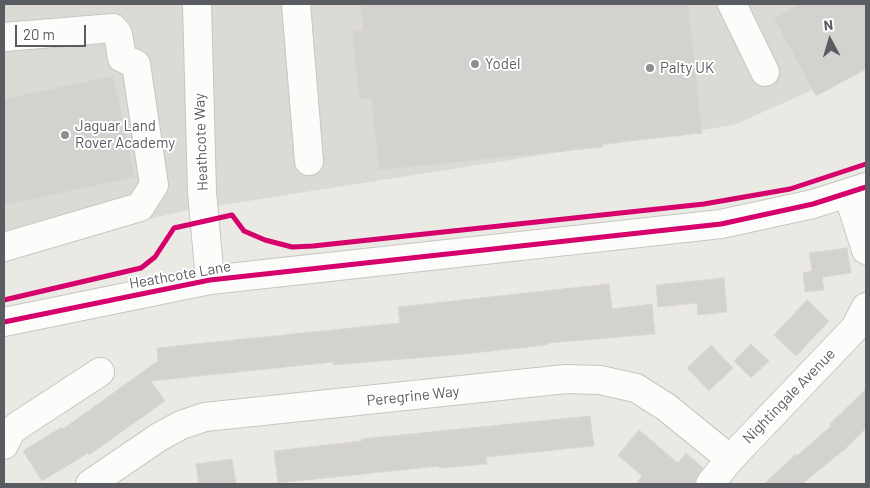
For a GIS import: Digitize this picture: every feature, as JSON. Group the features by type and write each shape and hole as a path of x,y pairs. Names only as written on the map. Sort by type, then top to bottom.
{"street":[{"name":"Heathcote Way","path":"197,4 202,192 210,280"},
{"path":"296,4 309,161"},
{"path":"732,4 765,72"},
{"path":"4,37 112,28 118,34 122,58 136,64 154,186 140,208 4,247"},
{"name":"Heathcote Lane","path":"4,322 210,280 722,224 767,216 857,190"},
{"path":"857,190 866,250"},
{"name":"Nightingale Avenue","path":"710,484 730,459 855,328 866,308"},
{"path":"4,445 11,431 18,425 100,372"},
{"name":"Peregrine Way","path":"90,484 158,438 181,425 205,417 566,379 600,380 636,388 666,407 730,459"}],"shaded area":[{"path":"4,4 866,4 866,66 734,125 184,211 4,253"}],"building":[{"name":"Yodel","path":"688,4 702,133 602,144 602,147 379,170 371,98 359,99 352,30 363,30 361,5"},
{"path":"800,4 866,4 866,69 816,96 774,18"},
{"name":"Jaguar Land Rover Academy","path":"113,76 135,177 4,205 4,99"},
{"path":"847,248 851,273 822,277 824,290 805,292 803,273 812,271 809,253"},
{"path":"724,278 727,312 698,315 697,303 658,307 656,285"},
{"path":"609,284 612,309 652,304 655,334 547,343 547,345 463,354 333,365 333,362 151,381 165,401 89,455 88,453 42,481 23,451 62,427 63,429 158,361 157,348 400,323 398,307"},
{"path":"807,300 829,321 796,356 774,335"},
{"path":"751,344 769,361 751,378 734,361"},
{"path":"711,345 733,368 709,391 687,368"},
{"path":"866,389 866,428 845,449 802,484 764,484 796,454 797,456 831,426 830,424"},
{"path":"590,416 594,446 486,457 487,464 439,468 439,466 278,483 274,451 362,441 361,439"},
{"path":"639,430 678,463 686,453 703,468 695,484 636,484 642,476 618,455"},
{"path":"232,459 236,484 199,484 196,464"}],"cycle path":[{"path":"4,300 141,268 155,257 174,228 232,215 244,231 265,240 292,247 313,246 704,204 790,189 866,164"},
{"path":"4,322 210,280 721,224 813,204 866,187"}],"place":[{"name":"Yodel","path":"475,64"},
{"name":"Palty UK","path":"650,68"},
{"name":"Jaguar Land Rover Academy","path":"65,135"}]}
